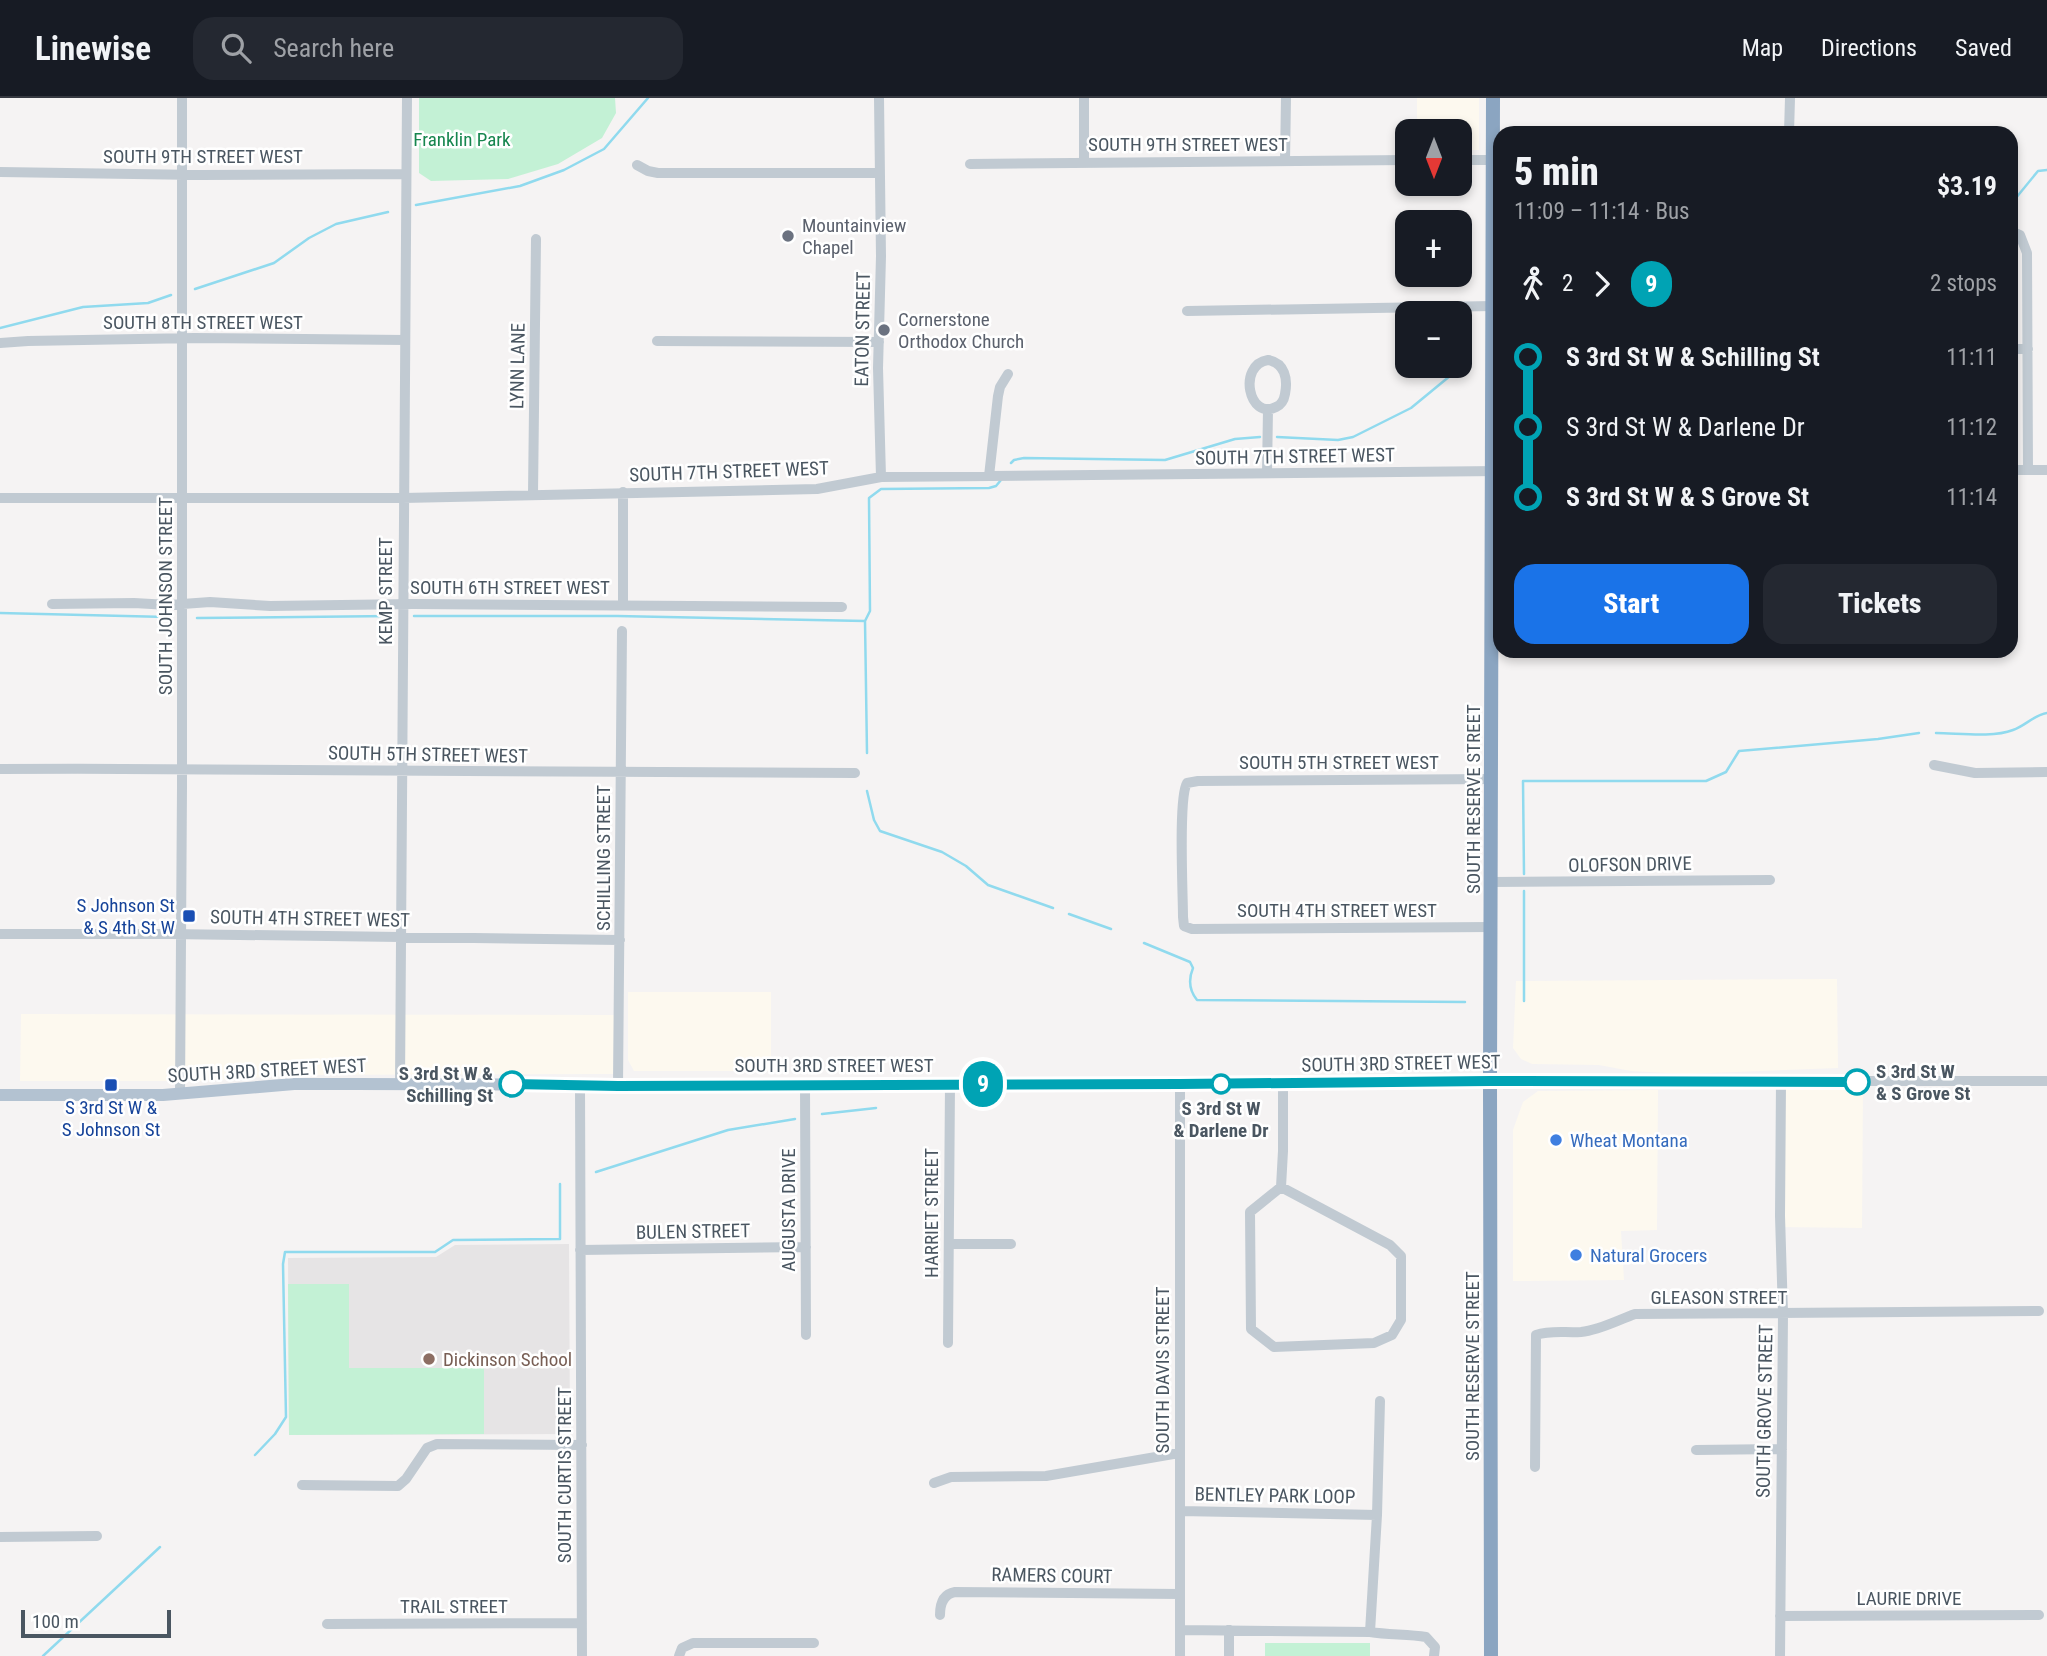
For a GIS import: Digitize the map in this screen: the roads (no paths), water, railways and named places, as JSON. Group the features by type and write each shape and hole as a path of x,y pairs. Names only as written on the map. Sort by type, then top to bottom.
{"highway":[{"name":"SOUTH RESERVE STREET","path":"1493,98 1493,306"},
{"name":"SOUTH RESERVE STREET","path":"1491,1656 1490,1081 1494,658"}],"main road":[{"name":"SOUTH 3RD STREET WEST","path":"0,1095 180,1094 294,1084 618,1086 1490,1081"}],"street":[{"name":"SOUTH JOHNSON STREET","path":"180,1094 182,98"},
{"name":"KEMP STREET","path":"400,1084 407,98"},
{"name":"EATON STREET","path":"879,98 878,395 881,477"},
{"path":"1084,98 1084,163"},
{"path":"1284,161 1286,98"},
{"path":"1790,98 1790,126"},
{"name":"SOUTH 9TH STREET WEST","path":"970,164 1395,160"},
{"path":"1472,160 1493,160"},
{"path":"637,165 658,173 880,173"},
{"name":"SOUTH 9TH STREET WEST","path":"0,172 406,174"},
{"path":"2018,234 2027,253 2028,470"},
{"name":"LYNN LANE","path":"533,494 536,239"},
{"path":"1187,311 1493,306"},
{"name":"SOUTH 8TH STREET WEST","path":"0,343 183,338 405,340"},
{"path":"657,341 879,342"},
{"path":"2018,349 2028,349"},
{"path":"1268,360 1283,368 1286,392 1280,405 1268,409 1260,407 1254,401 1251,376 1257,364 1268,360"},
{"path":"989,476 998,396 1008,374"},
{"path":"1267,473 1268,409"},
{"path":"2018,470 2047,470"},
{"name":"SOUTH 7TH STREET WEST","path":"0,498 403,498 817,489 881,477 1493,471"},
{"path":"623,492 623,606"},
{"name":"SOUTH 6TH STREET WEST","path":"52,604 169,605 210,602 283,606 402,604 842,607"},
{"name":"SCHILLING STREET","path":"618,1086 622,631"},
{"path":"1934,765 1975,773 2047,772"},
{"name":"SOUTH 5TH STREET WEST","path":"0,769 855,773"},
{"name":"SOUTH 5TH STREET WEST","path":"1184,926 1183,814 1184,789 1187,783 1212,780 1492,779"},
{"name":"OLOFSON DRIVE","path":"1491,882 1770,880"},
{"name":"SOUTH 4TH STREET WEST","path":"1184,926 1192,929 1491,927"},
{"name":"SOUTH 4TH STREET WEST","path":"0,934 620,940"},
{"name":"SOUTH 3RD STREET WEST","path":"1490,1081 2047,1082"},
{"name":"SOUTH GROVE STREET","path":"1780,1656 1783,1314 1780,1216 1781,1082"},
{"name":"HARRIET STREET","path":"948,1343 950,1084"},
{"name":"SOUTH DAVIS STREET","path":"1180,1084 1180,1656"},
{"path":"1281,1187 1283,1084"},
{"name":"SOUTH CURTIS STREET","path":"580,1085 582,1656"},
{"name":"AUGUSTA DRIVE","path":"805,1085 806,1335"},
{"path":"1281,1187 1390,1245 1401,1256 1401,1320 1392,1335 1374,1343 1274,1347 1251,1329 1250,1212 1281,1187"},
{"path":"949,1244 1011,1244"},
{"name":"BULEN STREET","path":"580,1250 806,1247"},
{"name":"GLEASON STREET","path":"1535,1467 1536,1335 1546,1331 1582,1332 1602,1328 1635,1314 2039,1311"},
{"path":"1377,1515 1380,1401"},
{"path":"302,1485 398,1486 406,1479 427,1448 437,1444 582,1445"},
{"path":"1696,1450 1782,1449"},
{"path":"934,1483 951,1477 1045,1476 1179,1453"},
{"name":"BENTLEY PARK LOOP","path":"1180,1511 1377,1515 1370,1632"},
{"path":"0,1537 97,1536"},
{"name":"RAMERS COURT","path":"940,1615 943,1599 955,1592 1180,1594"},
{"name":"LAURIE DRIVE","path":"1780,1616 2039,1615"},
{"name":"TRAIL STREET","path":"327,1624 582,1623"},
{"path":"1180,1630 1370,1632 1426,1637 1435,1647 1434,1656"},
{"path":"1229,1630 1229,1656"},
{"path":"679,1656 682,1648 693,1643 814,1643"}],"waterway":[{"path":"416,205 520,186 564,170 604,149 648,98"},
{"path":"2018,195 2038,171 2047,170"},
{"path":"195,289 274,263 309,238 336,224 388,212"},
{"path":"0,328 83,307 148,303 171,295"},
{"path":"1277,437 1338,440 1353,437 1411,408 1447,378"},
{"path":"1011,463 1024,458 1165,460 1235,439 1260,437"},
{"path":"414,616 617,616 865,621 870,611 869,498 881,489 989,488 996,486 1001,480"},
{"path":"0,613 167,617"},
{"path":"197,618 391,616"},
{"path":"865,621 867,753"},
{"path":"1936,733 2005,732 2047,713"},
{"path":"1524,874 1523,781 1706,781 1726,772 1739,751 1919,733"},
{"path":"867,791 874,820 880,831 942,852 966,866 988,885 1053,908"},
{"path":"1524,891 1524,1001"},
{"path":"1069,914 1111,929"},
{"path":"1144,943 1190,962 1193,968 1190,985 1197,1000 1465,1002"},
{"path":"822,1114 876,1108"},
{"path":"596,1172 728,1130 795,1119"},
{"path":"255,1455 275,1434 286,1417 285,1252 435,1252 453,1240 560,1239 560,1184"},
{"path":"43,1656 160,1547"}],"place":[{"name":"Mountainview Chapel","path":"788,236"},
{"name":"Cornerstone Orthodox Church","path":"884,330"},
{"name":"S Johnson St & S 4th St W","path":"189,916"},
{"name":"S 3rd St W & S Grove St","path":"1857,1082"},
{"name":"S 3rd St W & Schilling St","path":"512,1084"},
{"name":"S 3rd St W & Darlene Dr","path":"1221,1084"},
{"name":"S 3rd St W & S Johnson St","path":"111,1085"},
{"name":"Wheat Montana","path":"1556,1140"},
{"name":"Natural Grocers","path":"1576,1255"},
{"name":"Dickinson School","path":"429,1359"}],"park label":[{"name":"Franklin Park","path":"462,139"}]}
